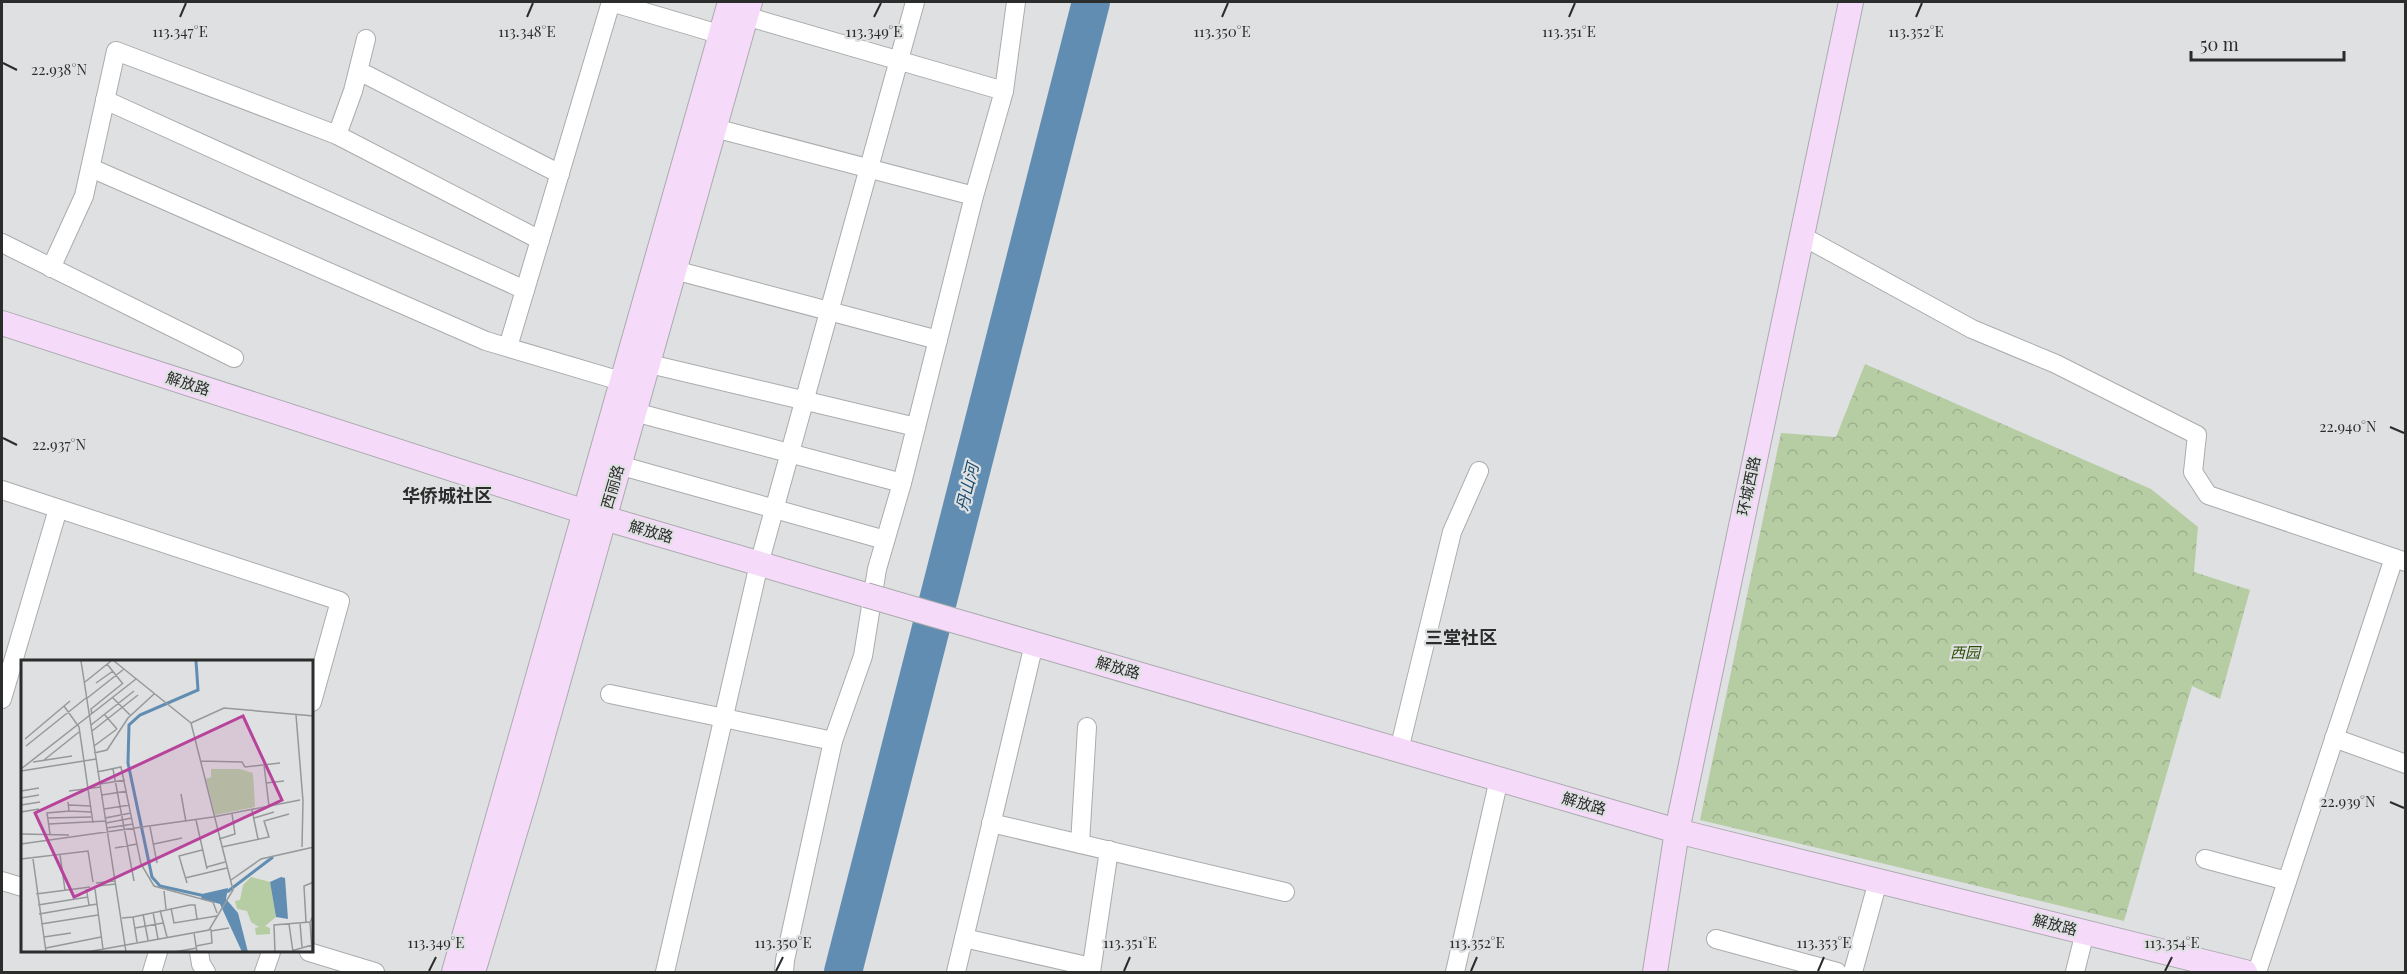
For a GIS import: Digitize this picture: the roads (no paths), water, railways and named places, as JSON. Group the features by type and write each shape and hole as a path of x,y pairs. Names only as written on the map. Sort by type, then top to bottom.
{"street":[{"path":"508,347 611,2 730,38"},
{"path":"665,972 759,564 915,2"},
{"path":"784,972 784,960 833,741 863,656 877,568 902,483 974,196 1004,91 1016,2"},
{"name":"环城西路","path":"1655,972 1677,831 1851,2"},
{"path":"739,8 899,60 1004,91"},
{"name":"西丽路","path":"473,972 595,515 739,8"},
{"path":"337,135 366,39"},
{"path":"51,268 84,196 116,51 337,135 540,240"},
{"path":"358,70 560,174"},
{"path":"105,100 525,290"},
{"path":"705,126 974,196"},
{"path":"91,168 486,341 635,373 805,400 916,427"},
{"path":"1802,236 1972,329 2056,364 2197,435 2193,472 2208,495 2400,560 2334,738 2257,972"},
{"path":"2,243 234,358"},
{"path":"665,268 938,340"},
{"name":"解放路","path":"2,323 595,515 1677,831 2245,972"},
{"path":"625,410 902,483"},
{"path":"610,462 885,540"},
{"path":"1399,750 1452,532 1479,471"},
{"path":"2,490 340,601 314,695"},
{"path":"2,699 58,508"},
{"name":"西丽路","path":"454,972 595,515"},
{"path":"956,972 991,823 1024,641"},
{"path":"610,694 833,741"},
{"path":"1080,844 1087,727"},
{"path":"2334,738 2406,764"},
{"path":"1455,972 1499,779"},
{"path":"991,823 1285,892"},
{"path":"964,939 1091,970 1109,850"},
{"path":"2205,859 2287,881"},
{"path":"2,881 21,887"},
{"path":"1853,972 1878,881"},
{"path":"2075,972 2085,932"},
{"path":"1716,939 1837,972"},
{"path":"152,972 157,953"},
{"path":"199,953 201,964 206,972"},
{"path":"314,953 375,972"}],"waterway":[{"name":"丹山河","path":"843,972 1091,2"}],"district":[{"name":"华侨城社区","path":"447,496"},
{"name":"三堂社区","path":"1461,638"}],"park label":[{"name":"西园","path":"1965,653"}]}
